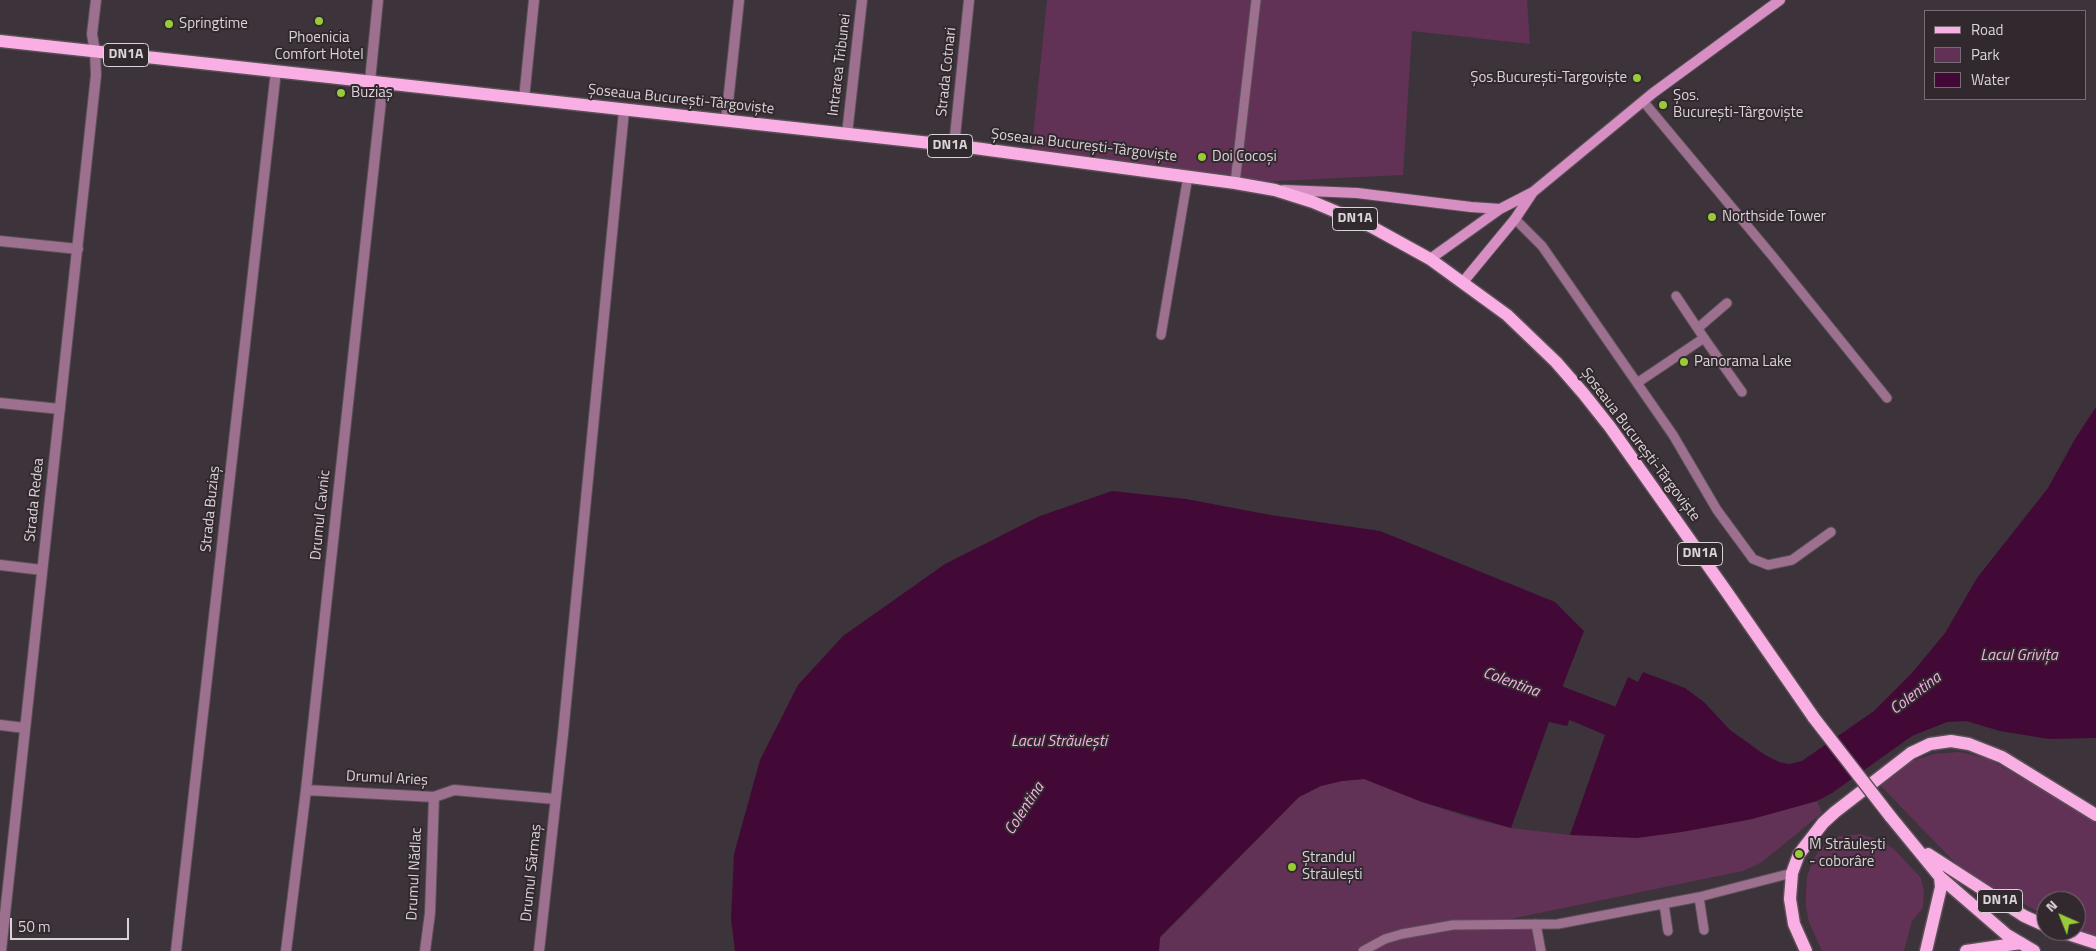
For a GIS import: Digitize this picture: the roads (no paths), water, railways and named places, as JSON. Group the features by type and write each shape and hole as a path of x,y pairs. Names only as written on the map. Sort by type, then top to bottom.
{"main road":[{"path":"1430,259 1500,209 1533,192 1642,101 1780,0"},
{"name":"Șoseaua București-Târgoviște","path":"0,41 954,146 1234,183 1275,190 1313,202 1372,227 1430,259 1507,315 1530,336 1583,393 1721,583 1814,718 1907,836"},
{"path":"1275,190 1357,193 1500,209"},
{"path":"1463,282 1515,219 1533,192"},
{"path":"1806,951 1794,924 1791,912 1790,884 1799,854 1823,823 1911,752 1930,744 1951,741 1970,744 2002,758 2096,815"},
{"path":"1907,836 1940,877 1942,887 1926,951"},
{"name":"DN1A","path":"1907,836 1935,860 2024,916 2036,921"},
{"name":"DN1A","path":"1940,877 1977,910 2034,951"},
{"path":"1966,951 2021,943"}],"street":[{"name":"Strada Redea","path":"0,951 3,898 25,728 96,75 92,34 96,0"},
{"name":"Drumul Cavnic","path":"286,951 306,790 377,82 378,0"},
{"path":"524,99 534,0"},
{"path":"726,121 739,0"},
{"name":"Intrarea Tribunei","path":"847,134 862,0"},
{"name":"Strada Cotnari","path":"954,146 969,0"},
{"name":"Strada Buziaș","path":"176,951 276,71"},
{"name":"Drumul Sărmaș","path":"539,951 624,111"},
{"path":"0,241 78,250"},
{"path":"0,402 60,409"},
{"path":"0,565 42,570"},
{"path":"0,725 25,728"},
{"name":"Drumul Arieș","path":"306,790 434,797 454,790 555,799"},
{"name":"Drumul Nădlac","path":"425,951 430,914 434,797"}],"lane":[{"path":"1234,183 1256,0"},
{"path":"1642,101 1774,258 1887,398"},
{"path":"1161,335 1188,176"},
{"path":"1515,219 1542,246 1672,435 1717,510 1753,560 1768,565 1792,560 1831,532"},
{"path":"1676,296 1742,392"},
{"path":"1698,328 1727,302"},
{"path":"1637,383 1704,338"},
{"path":"1363,951 1394,936 1454,924 1567,922 1699,897 1792,873"},
{"path":"1699,897 1704,930"},
{"path":"1664,904 1668,931"},
{"path":"1536,924 1541,951"}],"water":[{"name":"Lacul Grivița","path":"2096,407 2096,738 2049,739 2000,731 1966,721 1947,722 1912,736 1832,793 1817,801 1752,819 1682,832 1637,838 1570,835 1605,735 1582,725 1591,700 1614,710 1628,677 1638,682 1643,672 1685,688 1704,702 1730,730 1765,755 1779,762 1789,764 1802,761 1874,711 1912,673 1945,633 1977,578 2048,488 2075,439"},
{"name":"Lacul Străulești","path":"1112,491 1186,499 1271,515 1380,531 1555,602 1584,631 1560,693 1577,700 1567,726 1549,722 1511,828 1422,802 1364,779 1342,781 1321,786 1299,797 1160,937 1159,951 735,951 731,919 734,854 760,760 798,685 843,636 945,564 1040,516"}],"waterway":[{"name":"Colentina","path":"1539,693 1623,725"}],"place":[{"name":"Phoenicia Comfort Hotel","path":"319,21"},
{"name":"Springtime","path":"169,24"},
{"name":"Șos.București-Targoviște","path":"1637,78"},
{"name":"Buziaș","path":"341,93"},
{"name":"Șos. București-Târgoviște","path":"1663,105"},
{"name":"Doi Cocoși","path":"1202,157"},
{"name":"Northside Tower","path":"1712,217"},
{"name":"Panorama Lake","path":"1684,362"},
{"name":"M Străulești - coborâre","path":"1799,854"},
{"name":"Ștrandul Străulești","path":"1292,867"}]}
